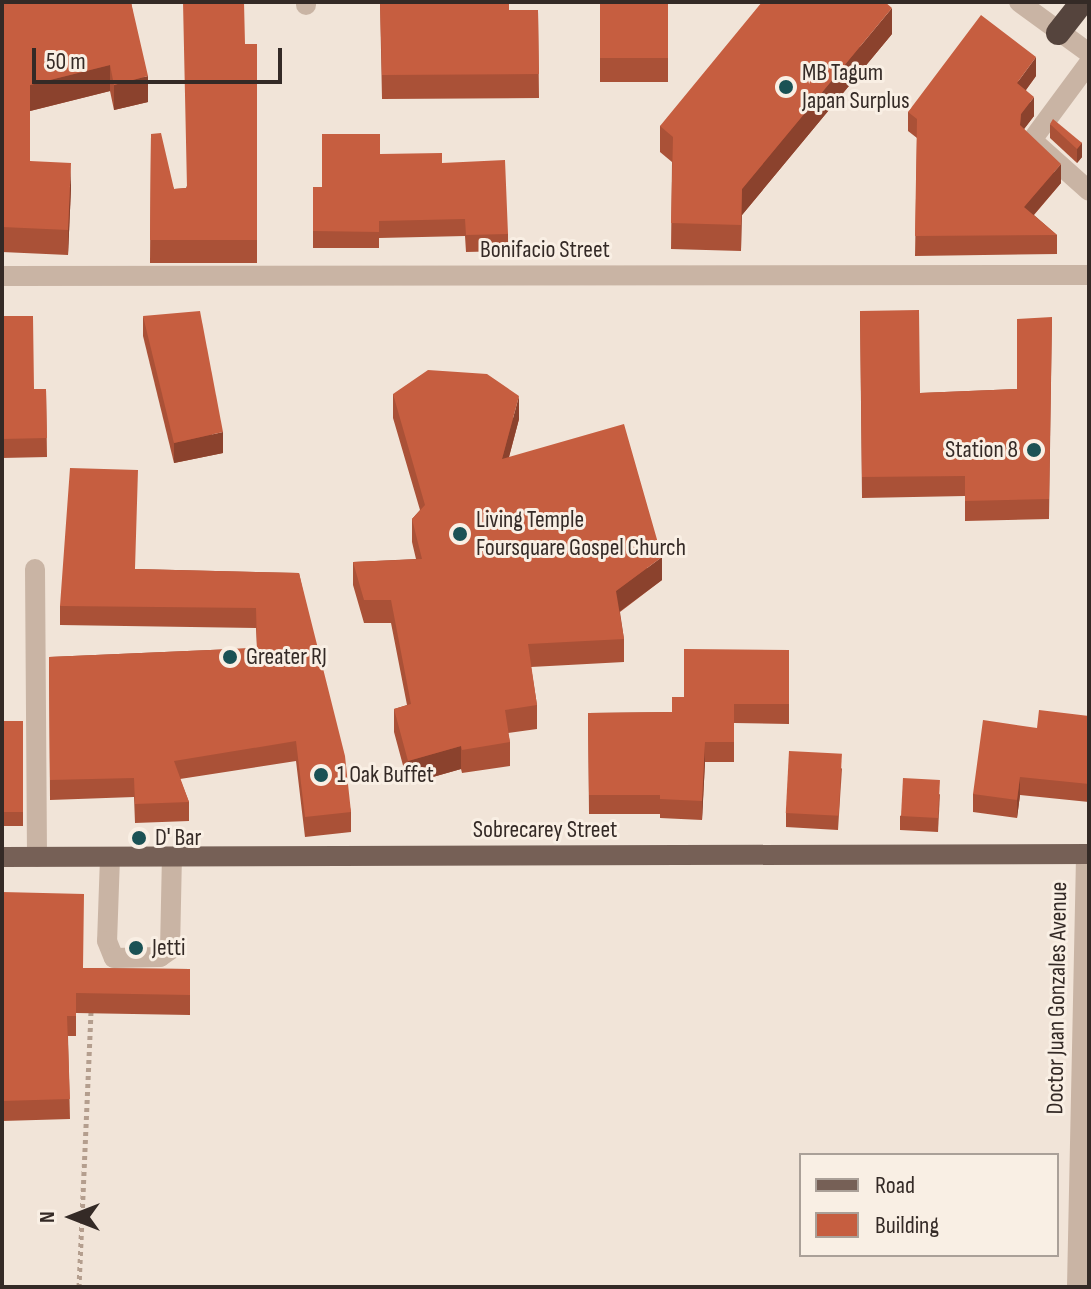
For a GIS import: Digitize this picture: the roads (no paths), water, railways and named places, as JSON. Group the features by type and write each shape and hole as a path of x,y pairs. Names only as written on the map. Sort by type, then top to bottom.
{"highway":[{"path":"1058,33 1082,2"}],"main road":[{"name":"Sobrecarey Street","path":"2,857 1088,854"}],"street":[{"path":"1019,2 1089,53"},
{"path":"1089,63 1032,140 1089,191"},
{"name":"Bonifacio Street","path":"2,276 1089,275"},
{"path":"35,569 37,857"},
{"name":"Doctor Juan Gonzales Avenue","path":"1077,1287 1088,854"},
{"path":"110,857 107,941 114,958 160,957 170,950 172,857"}],"place":[{"name":"MB Tagum Japan Surplus","path":"786,87"},
{"name":"Station 8","path":"1034,450"},
{"name":"Living Temple Foursquare Gospel Church","path":"460,534"},
{"name":"Greater RJ","path":"230,657"},
{"name":"1 Oak Buffet","path":"321,775"},
{"name":"D' Bar","path":"139,838"},
{"name":"Jetti","path":"136,948"}]}
